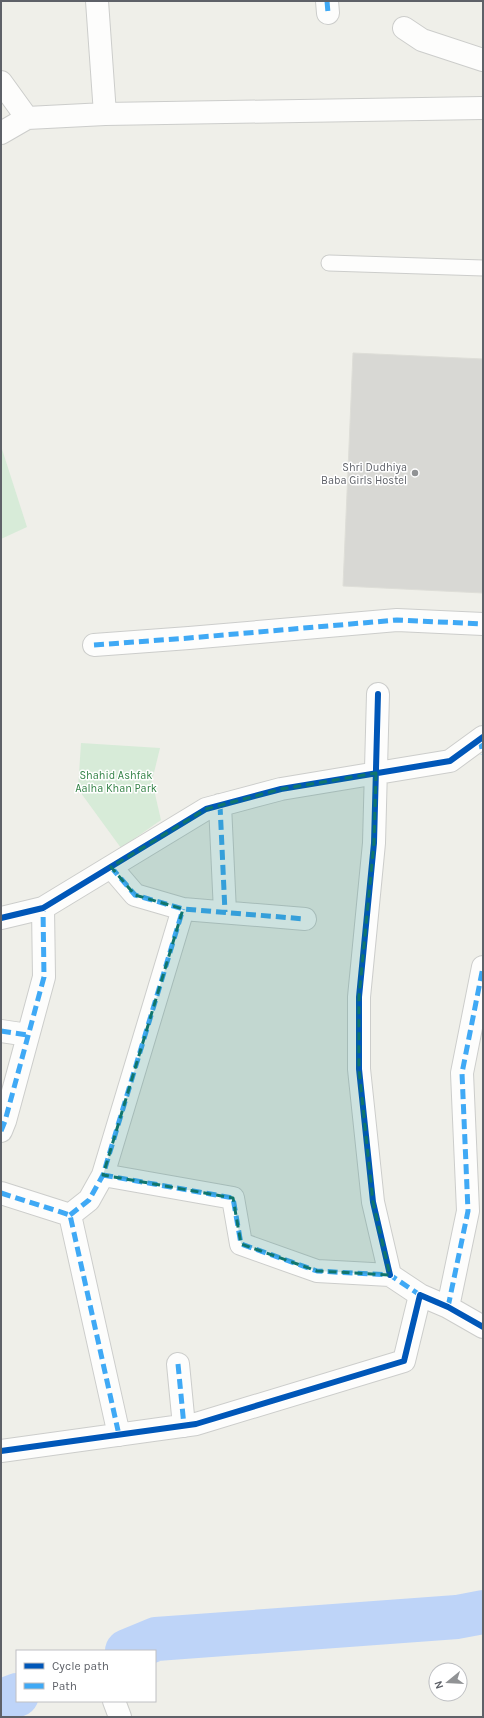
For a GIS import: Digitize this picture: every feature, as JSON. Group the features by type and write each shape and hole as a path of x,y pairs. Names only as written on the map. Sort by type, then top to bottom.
{"street":[{"path":"97,1 105,114"},
{"path":"404,28 422,40 483,60"},
{"path":"1,82 27,118"},
{"path":"1,133 27,118 105,114 483,108"},
{"path":"94,645 197,638 397,620 483,624"},
{"path":"378,694 374,843 359,997 358,1069 373,1202 390,1275"},
{"path":"1,918 43,908 206,809 281,789 450,761 482,744"},
{"path":"220,806 225,912"},
{"path":"110,867 135,895 183,909 305,919"},
{"path":"1,1131 44,977 43,908"},
{"path":"70,1215 88,1200 103,1175 183,909"},
{"path":"448,1307 468,1211 462,1073 483,967"},
{"path":"1,1031 28,1035"},
{"path":"103,1175 233,1198 241,1244 316,1271 390,1275 420,1295 448,1307 483,1327"},
{"path":"1,1193 70,1215"},
{"path":"70,1215 119,1435"},
{"path":"1,1451 196,1424 404,1361 420,1295"},
{"path":"178,1364 184,1426"},
{"path":"114,1702 120,1717"}],"lane":[{"path":"329,263 483,268"}],"highlighted area":[{"path":"376,773 374,843 359,997 359,1069 373,1202 390,1275 317,1271 241,1244 233,1198 103,1175 183,909 135,895 111,867 206,809 281,789"}],"green space":[{"path":"1,446 27,527 1,539"},
{"name":"Shahid Ashfak Aalha Khan Park","path":"81,743 160,748 152,781 161,820 121,848 78,789"}],"building":[{"name":"Shri Dudhiya Baba Girls Hostel","path":"353,353 483,359 483,593 343,586"}],"waterway":[{"path":"129,1650 156,1639 457,1617 483,1612"},
{"path":"1,1701 16,1695"}],"marked path":[{"path":"327,1 328,13"},
{"path":"94,645 397,620 483,624"},
{"path":"480,739 483,754"},
{"path":"220,805 225,912"},
{"path":"111,867 135,895 183,909 305,919"},
{"path":"1,1131 44,977 43,908"},
{"path":"70,1215 89,1200 103,1175 183,909"},
{"path":"448,1307 468,1211 462,1073 483,967"},
{"path":"1,1031 28,1035"},
{"path":"103,1175 233,1198 241,1244 317,1271 390,1275 420,1295"},
{"path":"1,1193 70,1215 119,1435"},
{"path":"178,1364 184,1426"}],"cycle path":[{"path":"378,694 374,843 359,997 359,1069 373,1202 390,1275"},
{"path":"1,918 43,908 206,809 281,789 450,761 483,737"},
{"path":"1,1451 196,1424 404,1361 420,1295 448,1307 483,1327"}],"place":[{"name":"Shri Dudhiya Baba Girls Hostel","path":"415,473"}]}
